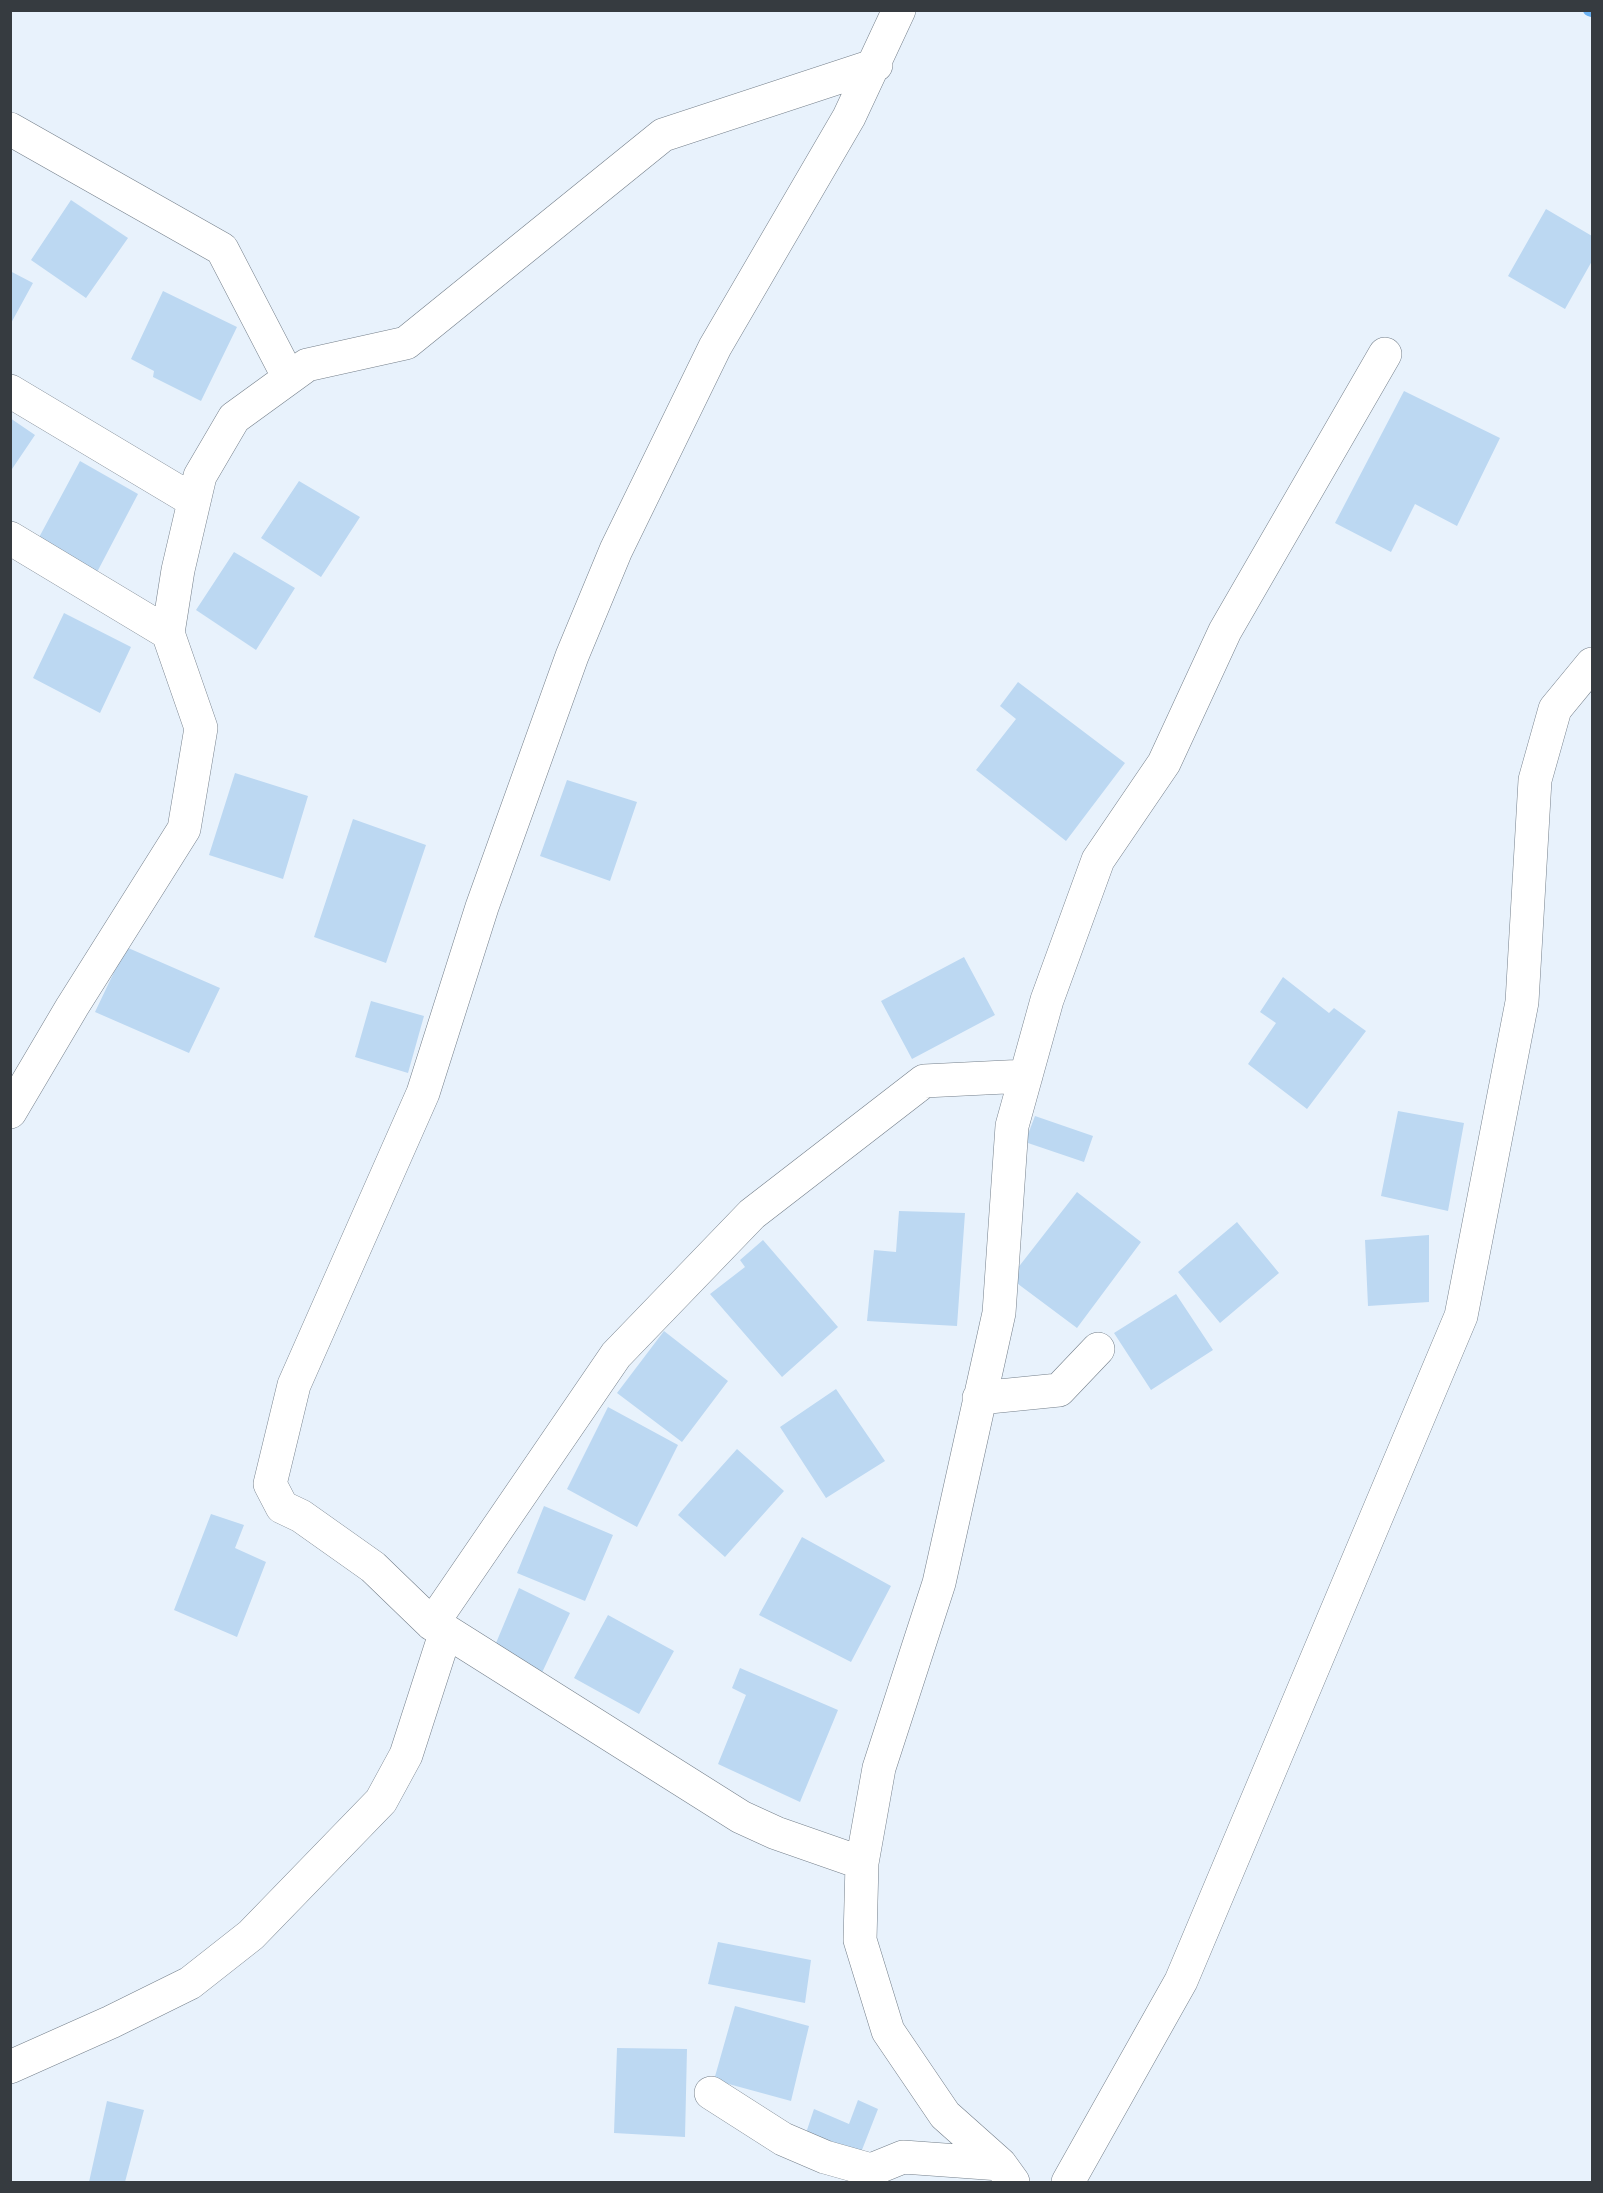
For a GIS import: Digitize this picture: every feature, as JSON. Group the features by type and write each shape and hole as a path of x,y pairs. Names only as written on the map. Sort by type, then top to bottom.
{"street":[{"path":"862,1863 776,1833 741,1817 439,1628 373,1567 301,1516 282,1507 270,1484 294,1385 423,1093 482,907 572,656 616,550 715,347 822,168 876,65 899,10"},
{"path":"10,1112 72,1007 184,829 201,728 168,633 200,476 234,418 307,365 406,342 663,135 876,65"},
{"path":"10,129 222,249 289,378"},
{"path":"1006,2173 945,2115 888,2031 860,1940 862,1863 879,1768 939,1583 999,1313 1012,1126 1047,1000 1098,860 1164,763 1225,631 1385,354"},
{"path":"10,391 194,501"},
{"path":"10,538 168,633"},
{"path":"1068,2182 1182,1981 1461,1316 1522,1002 1535,780 1555,709 1593,664"},
{"path":"10,2067 111,2022 190,1983 251,1935 381,1801 406,1755 439,1628 616,1355 752,1214 924,1081 1026,1076"},
{"path":"979,1398 1059,1390 1098,1349"},
{"path":"711,2092 783,2139 825,2157 871,2170 903,2157 1006,2173"}],"building":[{"path":"71,200 128,238 86,298 31,260"},
{"path":"1546,209 1592,236 1592,261 1565,309 1508,276"},
{"path":"10,271 33,283 10,325"},
{"path":"163,291 237,327 201,401 153,377 154,371 131,359"},
{"path":"1404,391 1500,438 1457,526 1415,504 1391,552 1335,523"},
{"path":"10,418 35,435 10,472"},
{"path":"80,461 138,494 95,576 36,543"},
{"path":"299,481 360,517 321,577 261,538"},
{"path":"234,552 295,588 256,650 196,610"},
{"path":"64,613 131,647 100,713 33,678"},
{"path":"1018,682 1125,763 1066,841 976,770 1016,719 1000,706"},
{"path":"235,773 308,796 283,879 209,855"},
{"path":"567,780 637,802 610,881 540,856"},
{"path":"353,819 426,845 386,963 314,937"},
{"path":"126,947 220,988 189,1053 95,1012"},
{"path":"964,957 995,1015 912,1059 881,1001"},
{"path":"1283,977 1329,1013 1334,1008 1366,1031 1307,1109 1248,1064 1276,1023 1260,1012"},
{"path":"371,1001 424,1016 408,1073 355,1057"},
{"path":"1398,1111 1464,1123 1448,1211 1381,1196"},
{"path":"1035,1116 1093,1136 1084,1162 1025,1142"},
{"path":"1077,1192 1141,1242 1077,1328 1010,1278"},
{"path":"899,1211 965,1213 957,1326 867,1321 874,1250 896,1252"},
{"path":"1237,1222 1279,1273 1220,1323 1178,1272"},
{"path":"1429,1235 1429,1302 1368,1306 1365,1240"},
{"path":"763,1240 838,1327 782,1377 710,1294 745,1267 740,1260"},
{"path":"1176,1294 1213,1350 1151,1390 1114,1333"},
{"path":"664,1331 728,1381 682,1442 617,1393"},
{"path":"836,1389 885,1461 826,1498 780,1427"},
{"path":"608,1407 678,1445 637,1527 567,1489"},
{"path":"737,1449 784,1491 725,1557 678,1515"},
{"path":"544,1506 613,1535 585,1601 517,1573"},
{"path":"211,1514 244,1525 235,1548 266,1562 237,1637 174,1610"},
{"path":"802,1537 891,1586 851,1662 759,1615"},
{"path":"519,1588 570,1613 539,1679 491,1655"},
{"path":"608,1615 674,1651 639,1714 574,1678"},
{"path":"740,1668 838,1710 800,1802 718,1764 746,1695 732,1688"},
{"path":"718,1942 811,1960 805,2003 708,1984"},
{"path":"735,2006 809,2026 791,2101 714,2080"},
{"path":"617,2048 687,2049 685,2137 614,2133"},
{"path":"858,2100 878,2109 860,2155 805,2136 814,2109 849,2124"},
{"path":"107,2101 144,2110 125,2182 89,2182"}]}
